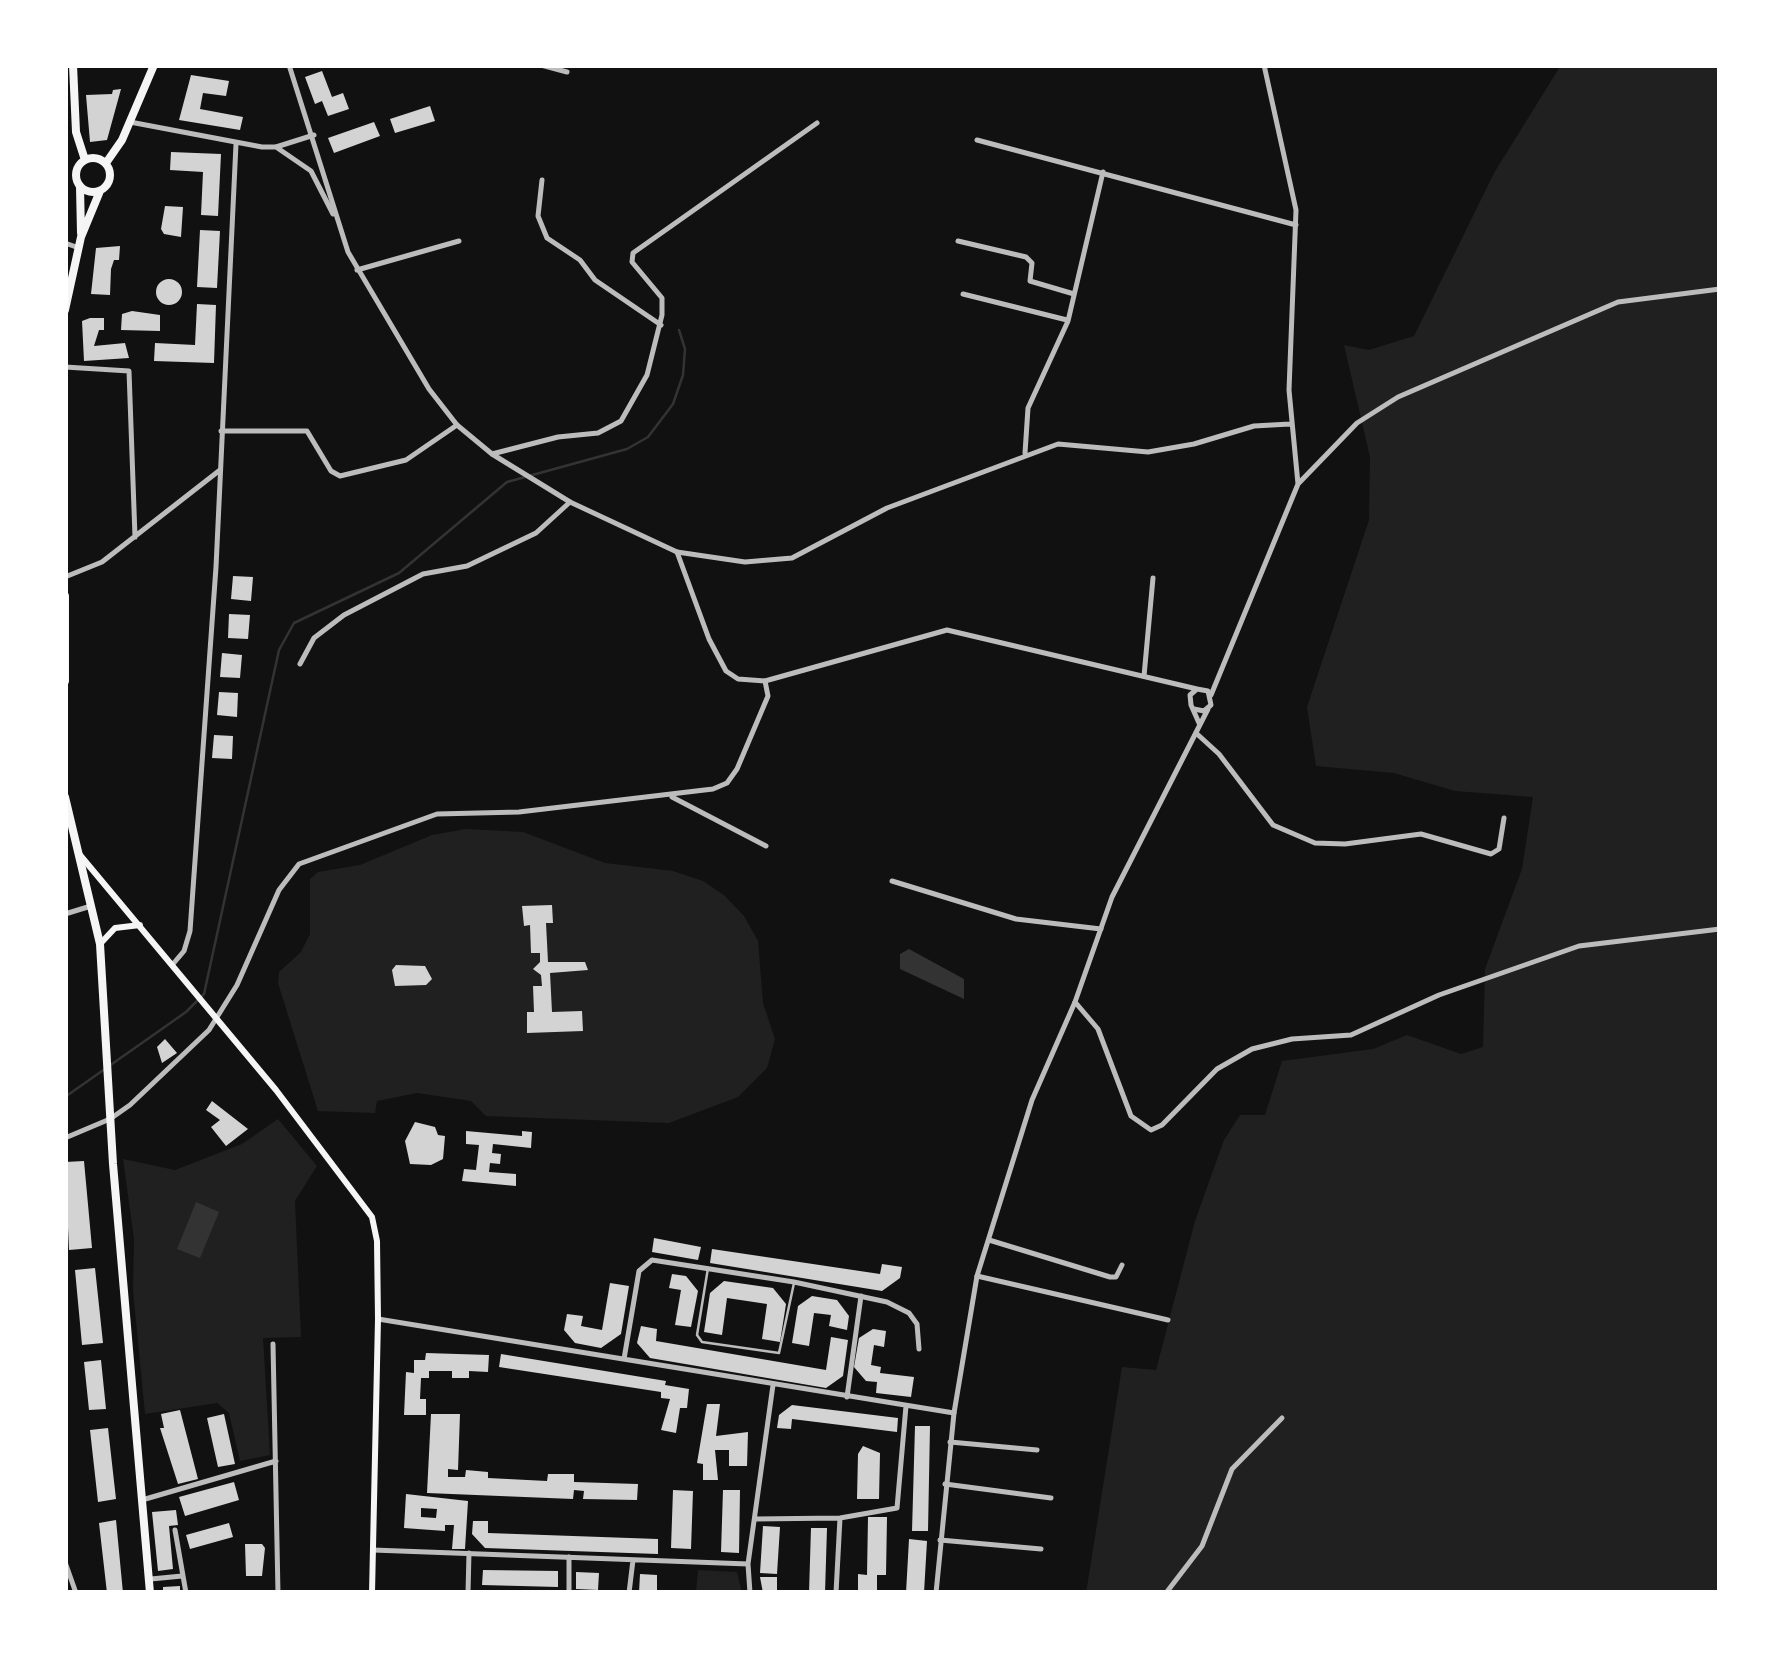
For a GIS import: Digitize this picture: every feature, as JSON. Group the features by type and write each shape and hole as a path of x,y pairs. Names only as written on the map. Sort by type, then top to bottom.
{"main road":[{"path":"74,65 76,132 85,160"},
{"path":"81,237 100,191 110,178 106,163 130,122 154,65"},
{"path":"65,310 81,237 76,172 85,160 96,158 106,163"},
{"path":"80,187 100,191"},
{"path":"65,596 65,681"},
{"path":"65,797 94,905 100,944 110,1120 150,1593"},
{"path":"80,855 184,976 347,1179 372,1218 377,1241 378,1318 372,1593"},
{"path":"100,944 115,928 141,925"}],"street":[{"path":"289,65 314,136 334,214"},
{"path":"541,65 567,72"},
{"path":"1264,65 1286,154 1296,225 1289,354 1290,424 1298,484"},
{"path":"130,122 236,144 276,148 314,136"},
{"path":"492,454 506,448 604,431 621,421 647,375 660,325 662,298 632,262 634,253 817,123"},
{"path":"977,140 1296,225"},
{"path":"172,964 184,951 190,931 220,470 236,144"},
{"path":"276,148 311,170 357,270 429,389 457,425 492,454 570,502 677,552 745,562 792,558 887,508 954,485 1025,453 1070,444 1148,452 1194,444 1254,426 1290,424"},
{"path":"1025,453 1028,408 1068,321 1103,172"},
{"path":"542,180 536,196 538,216 547,238 580,260 595,280 660,325"},
{"path":"357,270 460,241"},
{"path":"958,241 1026,256 1032,264 1030,281 1074,294"},
{"path":"65,243 79,248"},
{"path":"936,1593 950,1442 977,1276 1032,1100 1144,828 1208,709 1216,679 1298,484 1357,423 1398,397 1618,302 1720,289"},
{"path":"963,294 1068,321"},
{"path":"65,367 129,372 134,537"},
{"path":"222,431 307,430 331,470 340,476 406,460 457,425"},
{"path":"65,577 102,562 220,470"},
{"path":"300,664 314,638 344,615 423,574 467,566 536,533 570,502"},
{"path":"677,552 718,661 738,679 764,681 946,630 1200,689 1211,696"},
{"path":"1144,676 1152,578"},
{"path":"1189,700 1216,679"},
{"path":"65,1138 110,1120 182,1059 218,1020 279,890 299,864 438,814 519,812 712,789 733,777 768,696 764,681"},
{"path":"1175,686 1189,700 1199,723"},
{"path":"1194,709 1208,709"},
{"path":"1196,733 1219,754 1272,826 1315,842 1345,844 1421,834 1491,854 1500,849 1504,818"},
{"path":"670,796 766,846"},
{"path":"892,881 1016,919 1101,928"},
{"path":"65,914 94,905"},
{"path":"1075,1002 1098,1029 1130,1116 1150,1130 1162,1124 1218,1069 1252,1049 1292,1039 1351,1036 1430,998 1579,946 1720,929"},
{"path":"989,1240 1110,1277 1116,1277 1122,1265"},
{"path":"624,1360 642,1264 652,1260 862,1296 909,1313 920,1331 920,1349"},
{"path":"977,1276 1168,1320"},
{"path":"847,1397 862,1296"},
{"path":"378,1318 954,1413"},
{"path":"273,1344 278,1593"},
{"path":"750,1593 748,1564 774,1385"},
{"path":"755,1519 840,1518 898,1506 906,1406"},
{"path":"1166,1593 1202,1546 1232,1468 1282,1418"},
{"path":"950,1442 1037,1450"},
{"path":"142,1500 276,1461"},
{"path":"945,1484 1051,1498"},
{"path":"836,1593 840,1518"},
{"path":"174,1530 186,1593"},
{"path":"940,1540 1041,1549"},
{"path":"373,1550 748,1564"},
{"path":"468,1593 469,1553"},
{"path":"569,1557 569,1593"},
{"path":"629,1593 633,1560"},
{"path":"65,1562 76,1593"},
{"path":"149,1580 182,1576"}],"lane":[{"path":"708,1268 699,1340 774,1354 784,1344 794,1282"}],"shaded area":[{"path":"1561,65 1720,65 1720,1593 1086,1593 1122,1367 1156,1370 1195,1221 1224,1140 1240,1115 1265,1115 1282,1061 1373,1049 1407,1035 1461,1054 1483,1047 1485,969 1522,869 1533,797 1455,791 1394,773 1316,766 1307,707 1369,520 1370,457 1344,345 1369,350 1414,336 1494,173"},
{"path":"466,829 523,832 605,863 673,871 703,881 724,895 744,916 758,941 763,1003 775,1039 767,1068 738,1097 669,1123 486,1116 471,1101 417,1093 377,1101 375,1113 318,1111 278,983 279,972 301,952 310,934 310,879 318,872 360,865 432,835"},
{"path":"909,949 964,979 964,999 900,969 900,954"},
{"path":"278,1119 317,1166 295,1201 301,1337 263,1338 270,1455 240,1461 229,1413 217,1403 145,1414 133,1290 134,1239 123,1159 175,1170 242,1144"},
{"path":"196,1202 219,1212 200,1258 177,1249"},
{"path":"698,1570 737,1572 742,1593 696,1593"}],"building":[{"path":"322,71 332,97 343,93 349,109 328,116 322,101 315,104 305,77"},
{"path":"191,75 229,81 226,96 203,93 200,109 243,117 240,130 179,120"},
{"path":"121,89 107,140 90,142 86,95 112,94 113,90"},
{"path":"430,106 435,121 395,133 390,119"},
{"path":"374,122 380,136 334,153 328,138"},
{"path":"171,152 221,154 218,216 201,215 203,172 170,170"},
{"path":"165,206 183,207 181,237 164,234 161,229"},
{"path":"200,230 220,231 217,288 197,287"},
{"path":"120,246 119,260 114,260 111,269 110,295 91,294 96,248"},
{"path":"169,279 178,283 182,292 178,301 169,305 160,301 156,292 160,283"},
{"path":"197,304 216,305 214,363 154,361 155,343 195,345"},
{"path":"132,311 160,315 160,331 121,330 122,314"},
{"path":"104,318 104,330 99,330 94,346 125,343 129,358 84,361 82,321"},
{"path":"233,576 253,577 251,601 231,599"},
{"path":"229,614 250,615 248,639 228,638"},
{"path":"222,653 242,655 240,678 220,677"},
{"path":"219,692 238,693 237,717 217,715"},
{"path":"214,735 233,736 232,759 212,758"},
{"path":"552,905 553,923 546,923 548,962 585,962 588,970 550,973 552,1012 582,1011 583,1031 527,1033 527,1012 534,1012 533,986 542,986 541,975 533,969 540,962 540,953 531,953 530,925 524,926 522,906"},
{"path":"396,965 425,966 432,979 426,985 395,986 392,970"},
{"path":"165,1039 177,1053 162,1063 157,1047"},
{"path":"212,1101 248,1129 226,1146 211,1127 220,1120 206,1110"},
{"path":"415,1122 435,1127 438,1135 445,1136 443,1159 431,1165 410,1164 405,1141"},
{"path":"466,1131 522,1136 522,1131 532,1132 531,1148 493,1144 492,1153 501,1154 500,1164 490,1163 489,1172 516,1174 516,1186 462,1181 464,1169 476,1170 479,1145 466,1144"},
{"path":"84,1161 92,1248 69,1250 65,1162"},
{"path":"654,1238 701,1247 698,1260 652,1252"},
{"path":"712,1249 880,1274 882,1264 902,1267 900,1278 882,1291 710,1263"},
{"path":"95,1268 103,1343 82,1345 75,1270"},
{"path":"672,1274 686,1276 698,1291 691,1327 675,1325 681,1290 669,1288"},
{"path":"724,1281 773,1288 786,1304 780,1342 762,1339 767,1304 727,1298 722,1335 704,1332 710,1293"},
{"path":"610,1283 629,1286 621,1334 601,1348 575,1343 564,1330 567,1314 583,1316 581,1326 602,1330"},
{"path":"812,1296 837,1300 849,1316 847,1330 829,1326 831,1315 814,1313 809,1346 792,1343 798,1306"},
{"path":"641,1326 657,1329 656,1341 826,1370 831,1337 848,1340 843,1376 826,1388 650,1358 637,1343"},
{"path":"873,1329 886,1331 884,1347 874,1345 871,1365 881,1367 880,1373 914,1377 911,1397 876,1393 877,1382 866,1381 854,1367 859,1338"},
{"path":"426,1353 489,1355 488,1372 469,1371 469,1378 452,1378 452,1371 429,1371 429,1378 421,1378 420,1399 426,1399 426,1415 404,1415 406,1372 414,1373 414,1360 425,1360"},
{"path":"501,1354 666,1381 665,1385 689,1389 687,1408 680,1408 676,1433 661,1430 670,1399 661,1398 661,1392 499,1367"},
{"path":"101,1360 106,1409 89,1410 84,1362"},
{"path":"707,1404 720,1404 716,1436 748,1432 747,1466 729,1466 729,1450 715,1450 718,1480 703,1480 703,1464 697,1463"},
{"path":"792,1405 898,1418 897,1432 792,1419 791,1429 777,1428 779,1415"},
{"path":"180,1410 198,1479 178,1484 160,1428 164,1428 161,1414"},
{"path":"224,1414 235,1464 218,1467 207,1418"},
{"path":"431,1414 460,1414 458,1470 448,1469 448,1477 465,1477 466,1470 488,1472 488,1478 547,1481 548,1474 574,1474 574,1482 638,1484 637,1500 583,1499 584,1491 574,1490 573,1499 427,1493"},
{"path":"915,1426 930,1426 928,1531 912,1531"},
{"path":"108,1428 116,1499 98,1502 90,1430"},
{"path":"863,1446 880,1453 879,1499 857,1499 858,1454"},
{"path":"234,1482 239,1500 185,1516 179,1497"},
{"path":"673,1490 693,1491 691,1549 671,1548"},
{"path":"723,1490 740,1490 739,1553 721,1552"},
{"path":"406,1494 468,1501 465,1549 452,1549 454,1525 445,1525 445,1531 404,1528","holes":["421,1508 437,1509 436,1518 421,1517"]},
{"path":"176,1510 178,1525 169,1526 173,1569 158,1571 152,1512"},
{"path":"868,1517 887,1517 886,1575 877,1575 877,1593 858,1593 858,1574 867,1575"},
{"path":"116,1520 123,1593 107,1593 99,1523"},
{"path":"473,1521 488,1521 488,1533 658,1539 658,1554 485,1548 472,1534"},
{"path":"229,1523 233,1537 190,1549 186,1535"},
{"path":"763,1526 780,1527 777,1574 760,1573"},
{"path":"811,1528 827,1528 825,1593 809,1593"},
{"path":"909,1539 927,1541 924,1593 906,1593"},
{"path":"245,1544 262,1544 265,1548 262,1576 246,1576"},
{"path":"483,1570 558,1571 558,1587 482,1585"},
{"path":"576,1572 599,1573 598,1590 576,1589"},
{"path":"640,1574 657,1575 657,1593 639,1593"},
{"path":"760,1577 777,1577 777,1593 763,1593"},
{"path":"180,1586 180,1593 163,1593 163,1587"}],"waterway":[{"path":"65,1097 186,1012 204,994 279,650 294,623 399,573 507,482 627,449 648,437 673,404 683,375 685,349 679,330"}]}
